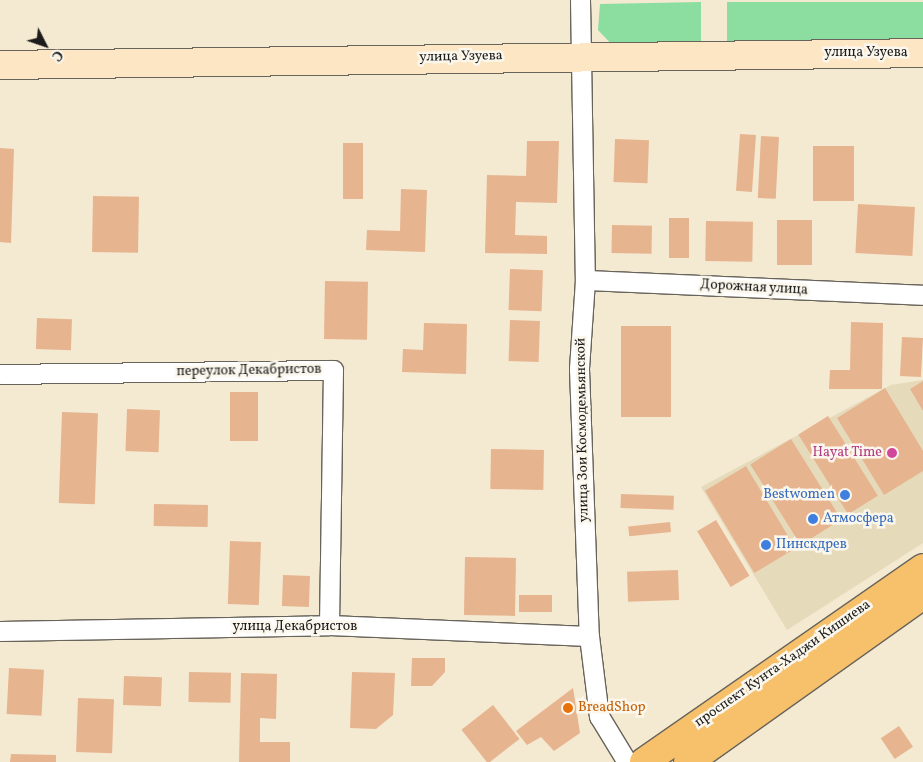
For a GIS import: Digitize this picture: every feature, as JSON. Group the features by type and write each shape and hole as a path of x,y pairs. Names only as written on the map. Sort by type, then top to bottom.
{"main road":[{"name":"улица Узуева","path":"0,65 581,55 923,53"},
{"name":"проспект Кунта-Хаджи Кишиева","path":"644,762 923,568"},
{"name":"проспект Кунта-Хаджи Кишиева","path":"688,762 923,595"}],"street":[{"name":"улица Зои Космодемьянской","path":"580,0 584,280 579,369 589,636 599,716 627,762"},
{"name":"Дорожная улица","path":"584,280 923,296"},
{"name":"переулок Декабристов","path":"0,374 333,370 329,625"},
{"name":"улица Декабристов","path":"0,631 329,625 589,636"}],"shaded area":[{"path":"923,380 923,543 787,630 701,487 891,385"}],"green space":[{"path":"701,2 701,49 615,48 598,30 600,4"},
{"path":"727,2 923,2 923,48 727,48"}],"building":[{"path":"740,134 756,135 752,192 736,191"},
{"path":"761,136 779,137 776,199 758,198"},
{"path":"615,139 649,140 647,183 613,182"},
{"path":"527,141 559,141 557,203 516,202 515,235 547,236 547,254 485,253 487,175 526,176"},
{"path":"343,143 363,143 363,199 343,199"},
{"path":"813,146 854,146 854,201 813,201"},
{"path":"0,148 14,149 11,243 0,242"},
{"path":"401,189 427,190 425,252 366,250 367,230 400,231"},
{"path":"93,196 139,197 138,253 92,252"},
{"path":"858,204 915,207 912,256 855,253"},
{"path":"669,218 689,218 689,258 669,258"},
{"path":"777,220 812,220 812,265 777,265"},
{"path":"706,221 753,222 752,262 705,261"},
{"path":"612,225 652,226 652,254 612,253"},
{"path":"510,269 543,270 542,311 509,310"},
{"path":"325,281 368,282 367,340 324,339"},
{"path":"37,318 72,319 71,350 36,349"},
{"path":"510,320 540,321 539,362 509,361"},
{"path":"851,322 883,323 882,389 829,389 830,370 850,370"},
{"path":"424,323 467,324 466,374 402,372 403,349 423,350"},
{"path":"621,326 671,326 671,417 621,417"},
{"path":"902,337 923,338 921,377 900,376"},
{"path":"923,381 923,411 910,389"},
{"path":"885,388 923,451 923,471 884,495 837,418"},
{"path":"230,392 258,392 258,441 230,441"},
{"path":"127,409 160,410 159,452 126,451"},
{"path":"62,412 98,413 95,504 59,503"},
{"path":"828,416 878,496 848,514 798,435"},
{"path":"791,439 841,520 801,545 750,464"},
{"path":"491,449 544,450 543,490 490,489"},
{"path":"746,466 795,548 754,573 705,491"},
{"path":"621,494 674,496 673,510 621,508"},
{"path":"154,504 208,505 208,527 154,526"},
{"path":"716,520 749,576 731,587 697,531"},
{"path":"670,522 671,532 629,536 628,526"},
{"path":"230,541 261,542 259,605 228,604"},
{"path":"465,557 516,558 515,616 464,615"},
{"path":"678,570 679,600 628,602 627,572"},
{"path":"283,575 310,576 309,607 282,606"},
{"path":"519,595 552,595 552,612 519,612"},
{"path":"412,658 445,658 445,672 432,686 411,686"},
{"path":"9,668 44,670 42,716 7,714"},
{"path":"189,672 231,673 230,703 188,702"},
{"path":"352,672 395,673 393,715 376,729 350,728"},
{"path":"241,673 277,674 276,719 260,718 260,742 290,742 290,762 239,762"},
{"path":"124,676 162,677 161,706 123,705"},
{"path":"573,688 580,733 554,751 541,737 527,745 516,731"},
{"path":"78,698 114,699 112,753 76,752"},
{"path":"493,705 519,739 490,762 487,762 461,730"},
{"path":"899,726 913,747 895,759 881,738"},
{"path":"11,754 56,755 56,762 10,762"}],"place":[{"name":"Hayat Time","path":"892,453"},
{"name":"Bestwomen","path":"845,495"},
{"name":"Атмосфера","path":"813,519"},
{"name":"Пинскдрев","path":"766,545"},
{"name":"BreadShop","path":"568,708"}]}
